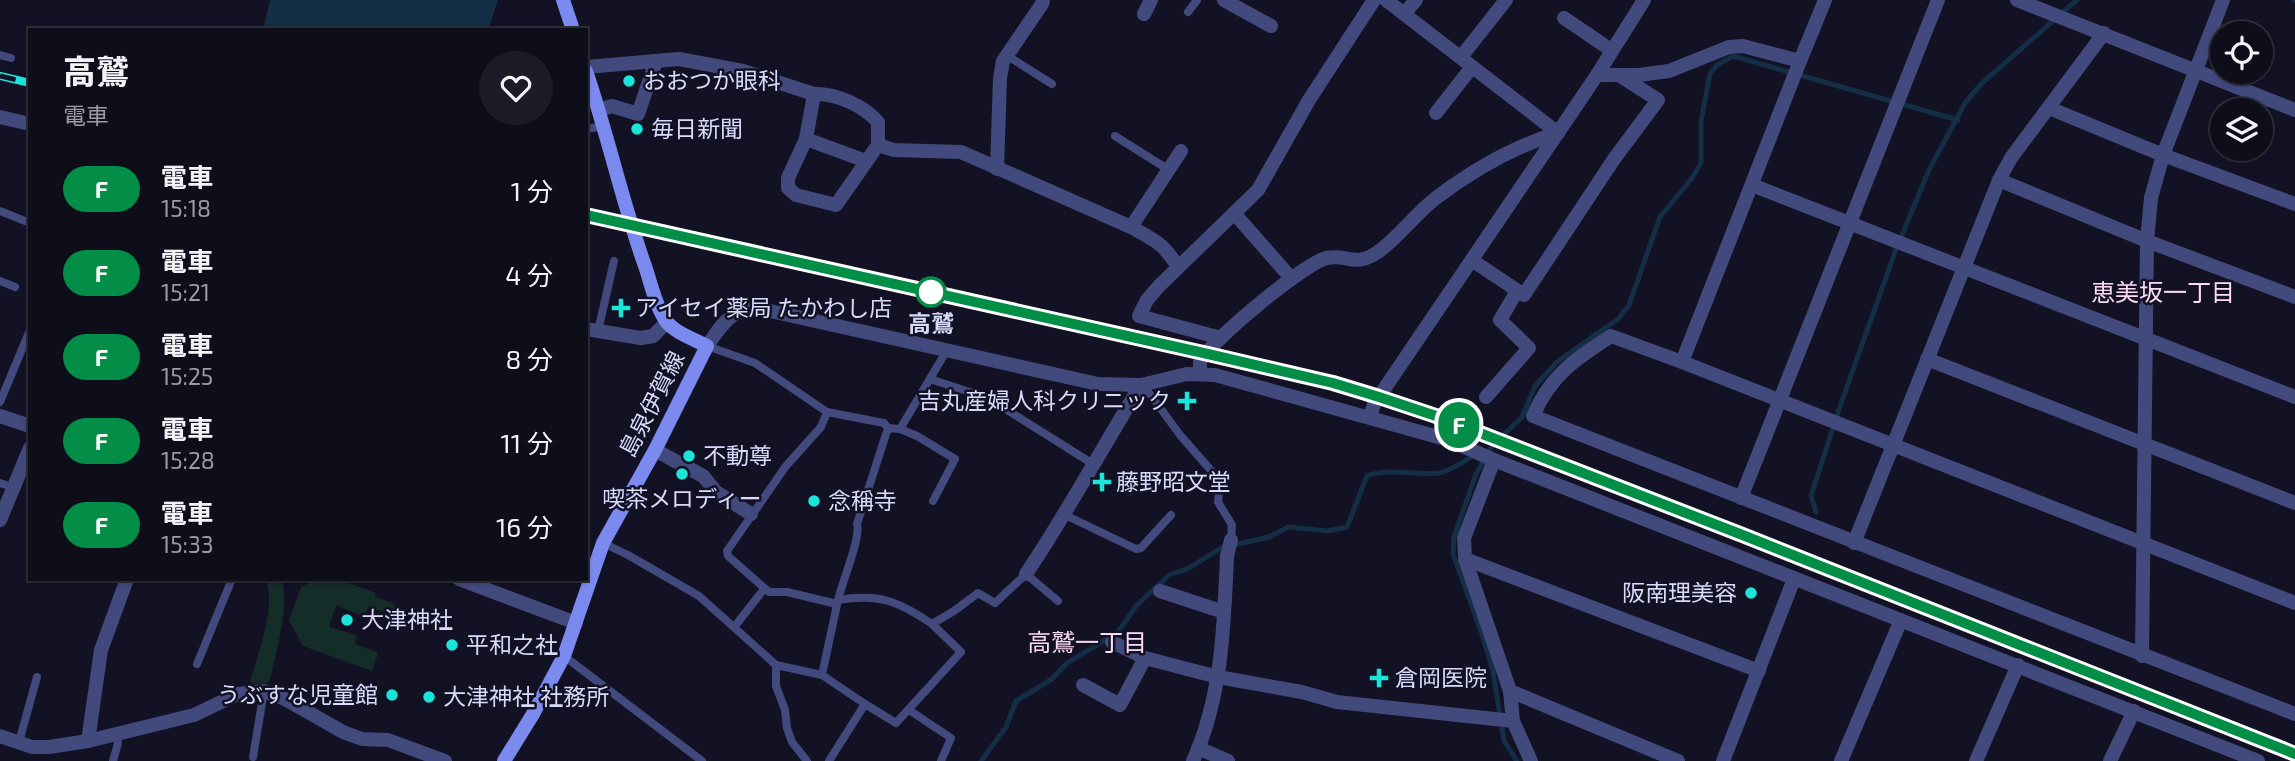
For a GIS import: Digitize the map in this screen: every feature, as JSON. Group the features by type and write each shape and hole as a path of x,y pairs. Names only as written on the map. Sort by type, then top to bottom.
{"main road":[{"path":"563,0 572,28"},
{"name":"島泉伊賀線","path":"504,761 564,656 603,542 655,450 707,346 667,322 659,306 588,75"}],"street":[{"path":"997,169 1000,78 1006,55 1042,4 1042,0"},
{"path":"1144,14 1151,0"},
{"path":"1224,0 1271,26"},
{"path":"1221,338 1139,316 1147,300 1178,267 1258,190 1309,100 1374,0"},
{"path":"1386,0 1558,133"},
{"path":"1404,14 1416,0"},
{"path":"1436,114 1506,0"},
{"path":"1370,417 1374,404 1473,261 1644,0"},
{"path":"1682,362 1825,0"},
{"path":"1741,498 1938,0"},
{"path":"2017,0 2195,68 2295,110"},
{"path":"2142,656 2147,241 2151,198 2163,155 2223,0"},
{"path":"1564,19 1611,50"},
{"path":"1854,543 1999,180 2011,158 2104,33"},
{"path":"1597,75 1669,71 1729,47 1743,46 1796,70"},
{"path":"588,69 679,59 743,71 867,110 878,122 878,145 836,205 796,195 788,188 788,178 806,139 814,94"},
{"path":"599,110 612,106 638,114 656,61"},
{"path":"1473,261 1524,295 1614,159 1658,100 1619,75"},
{"path":"2049,108 2163,155 2295,204"},
{"path":"0,117 28,124"},
{"path":"1199,373 1200,362 1221,338 1292,278 1326,258 1361,261 1379,251 1436,198 1496,159 1558,133"},
{"path":"806,139 866,161"},
{"path":"878,145 894,150 961,152 1131,227 1167,249 1178,267"},
{"path":"1131,227 1181,151"},
{"path":"1999,180 2147,241 2295,297"},
{"path":"1752,185 2295,397"},
{"path":"1234,213 1292,278"},
{"path":"1486,397 1529,348 1500,320 1517,290"},
{"path":"707,346 724,322 738,311 750,308 1098,384 1141,385 1199,373 1215,375 1449,440 2258,761"},
{"path":"592,330 640,338 653,335 667,322"},
{"path":"2294,712 2142,656 1533,416 1543,392 1565,369 1582,354 1611,336 2295,603"},
{"path":"1927,359 2295,503"},
{"path":"1027,574 1141,385"},
{"path":"0,416 28,425"},
{"path":"655,450 703,476 716,492 751,514"},
{"path":"0,520 28,453"},
{"path":"1494,460 1464,538 1465,559 1510,691 1513,721 1531,761"},
{"path":"1228,761 1195,755 1218,677 1227,556 1231,540"},
{"path":"1465,559 1759,671"},
{"path":"1723,761 1794,579"},
{"path":"88,741 101,650 126,581"},
{"path":"464,581 576,623"},
{"path":"1160,591 1224,612"},
{"path":"1841,761 1900,620"},
{"path":"1112,642 1145,658 1218,677 1302,692 1337,702 1513,721"},
{"path":"1083,685 1120,705 1145,658"},
{"path":"1976,761 2018,665"},
{"path":"0,736 32,747 88,741 194,715 238,694 264,691 285,699 352,736 388,740 445,761"},
{"path":"1510,691 1678,761"},
{"path":"2109,761 2134,710"}],"lane":[{"path":"1188,12 1197,0"},
{"path":"0,55 10,58"},
{"path":"1006,55 1052,83"},
{"path":"588,129 605,126"},
{"path":"1115,136 1169,170"},
{"path":"0,211 28,222"},
{"path":"592,330 614,261"},
{"path":"0,281 15,287"},
{"path":"0,402 28,335"},
{"path":"707,346 755,363 827,412 884,423 888,428 900,429 917,436 955,459 933,500"},
{"path":"900,429 947,350"},
{"path":"930,379 988,398 1093,464"},
{"path":"1141,385 1215,475 1219,502 1231,525 1231,540"},
{"path":"603,542 699,596 776,664 822,675 896,723 961,652 932,624 908,608 883,598 862,596 837,602 787,592 769,592 728,556 727,551 751,514 786,466 821,427 827,412"},
{"path":"822,675 842,579 859,532 857,524 888,428"},
{"path":"1065,515 1136,549 1141,548 1171,515"},
{"path":"932,624 978,593 995,603 1027,574 1058,601"},
{"path":"197,664 231,581"},
{"path":"735,626 764,589"},
{"path":"564,656 702,761"},
{"path":"776,664 776,686 785,710 787,728 792,742 807,761"},
{"path":"19,742 37,677"},
{"path":"253,757 264,691"},
{"path":"829,761 864,704"},
{"path":"909,710 951,738 941,761"},
{"path":"113,761 118,743 116,734"}],"green space":[{"path":"265,581 282,581 283,614 270,680 267,683 252,684 250,681 268,614 268,588"},
{"path":"314,581 343,581 376,593 375,597 393,603 393,613 368,607 364,617 336,605 329,627 357,635 355,644 377,652 372,671 303,646 289,621 301,587"}],"water":[{"path":"270,0 498,0 489,28 263,28"}],"waterway":[{"path":"1816,512 1811,496 1837,415 1895,252 1929,170 1965,103 1983,82 2077,0"},
{"path":"1517,761 1504,741 1493,671 1453,554 1454,537 1476,474 1492,446 1522,417 1535,386 1557,362 1618,319 1629,305 1660,217 1701,163 1701,121 1710,74 1717,65 1733,56 1958,120"},
{"path":"981,761 1006,727 1016,701 1052,679 1067,663 1118,632 1136,606 1169,575 1189,568 1221,548 1269,537 1288,527 1328,531 1347,527 1367,476 1384,472 1439,473 1474,455"}],"railway":[{"path":"0,76 28,83"},
{"path":"588,215 1208,354 1333,383 1379,397 1436,416 1665,505 2295,754"}],"train":[{"name":"F","path":"588,215 1208,354 1333,383 1379,397 1436,416 1740,534 2295,754"}],"place":[{"name":"おおつか眼科","path":"629,81"},
{"name":"毎日新聞","path":"637,129"},
{"name":"高鷲","path":"931,292"},
{"name":"アイセイ薬局 たかわし店","path":"621,308"},
{"name":"吉丸産婦人科クリニック","path":"1187,401"},
{"name":"不動尊","path":"689,456"},
{"name":"喫茶メロディー","path":"682,474"},
{"name":"藤野昭文堂","path":"1102,482"},
{"name":"念稱寺","path":"814,501"},
{"name":"阪南理美容","path":"1751,593"},
{"name":"大津神社","path":"347,620"},
{"name":"平和之社","path":"452,645"},
{"name":"倉岡医院","path":"1379,678"},
{"name":"うぶすな児童館","path":"392,695"},
{"name":"大津神社 社務所","path":"429,697"}],"district":[{"name":"恵美坂一丁目","path":"2163,293"},
{"name":"高鷲一丁目","path":"1087,643"}]}
